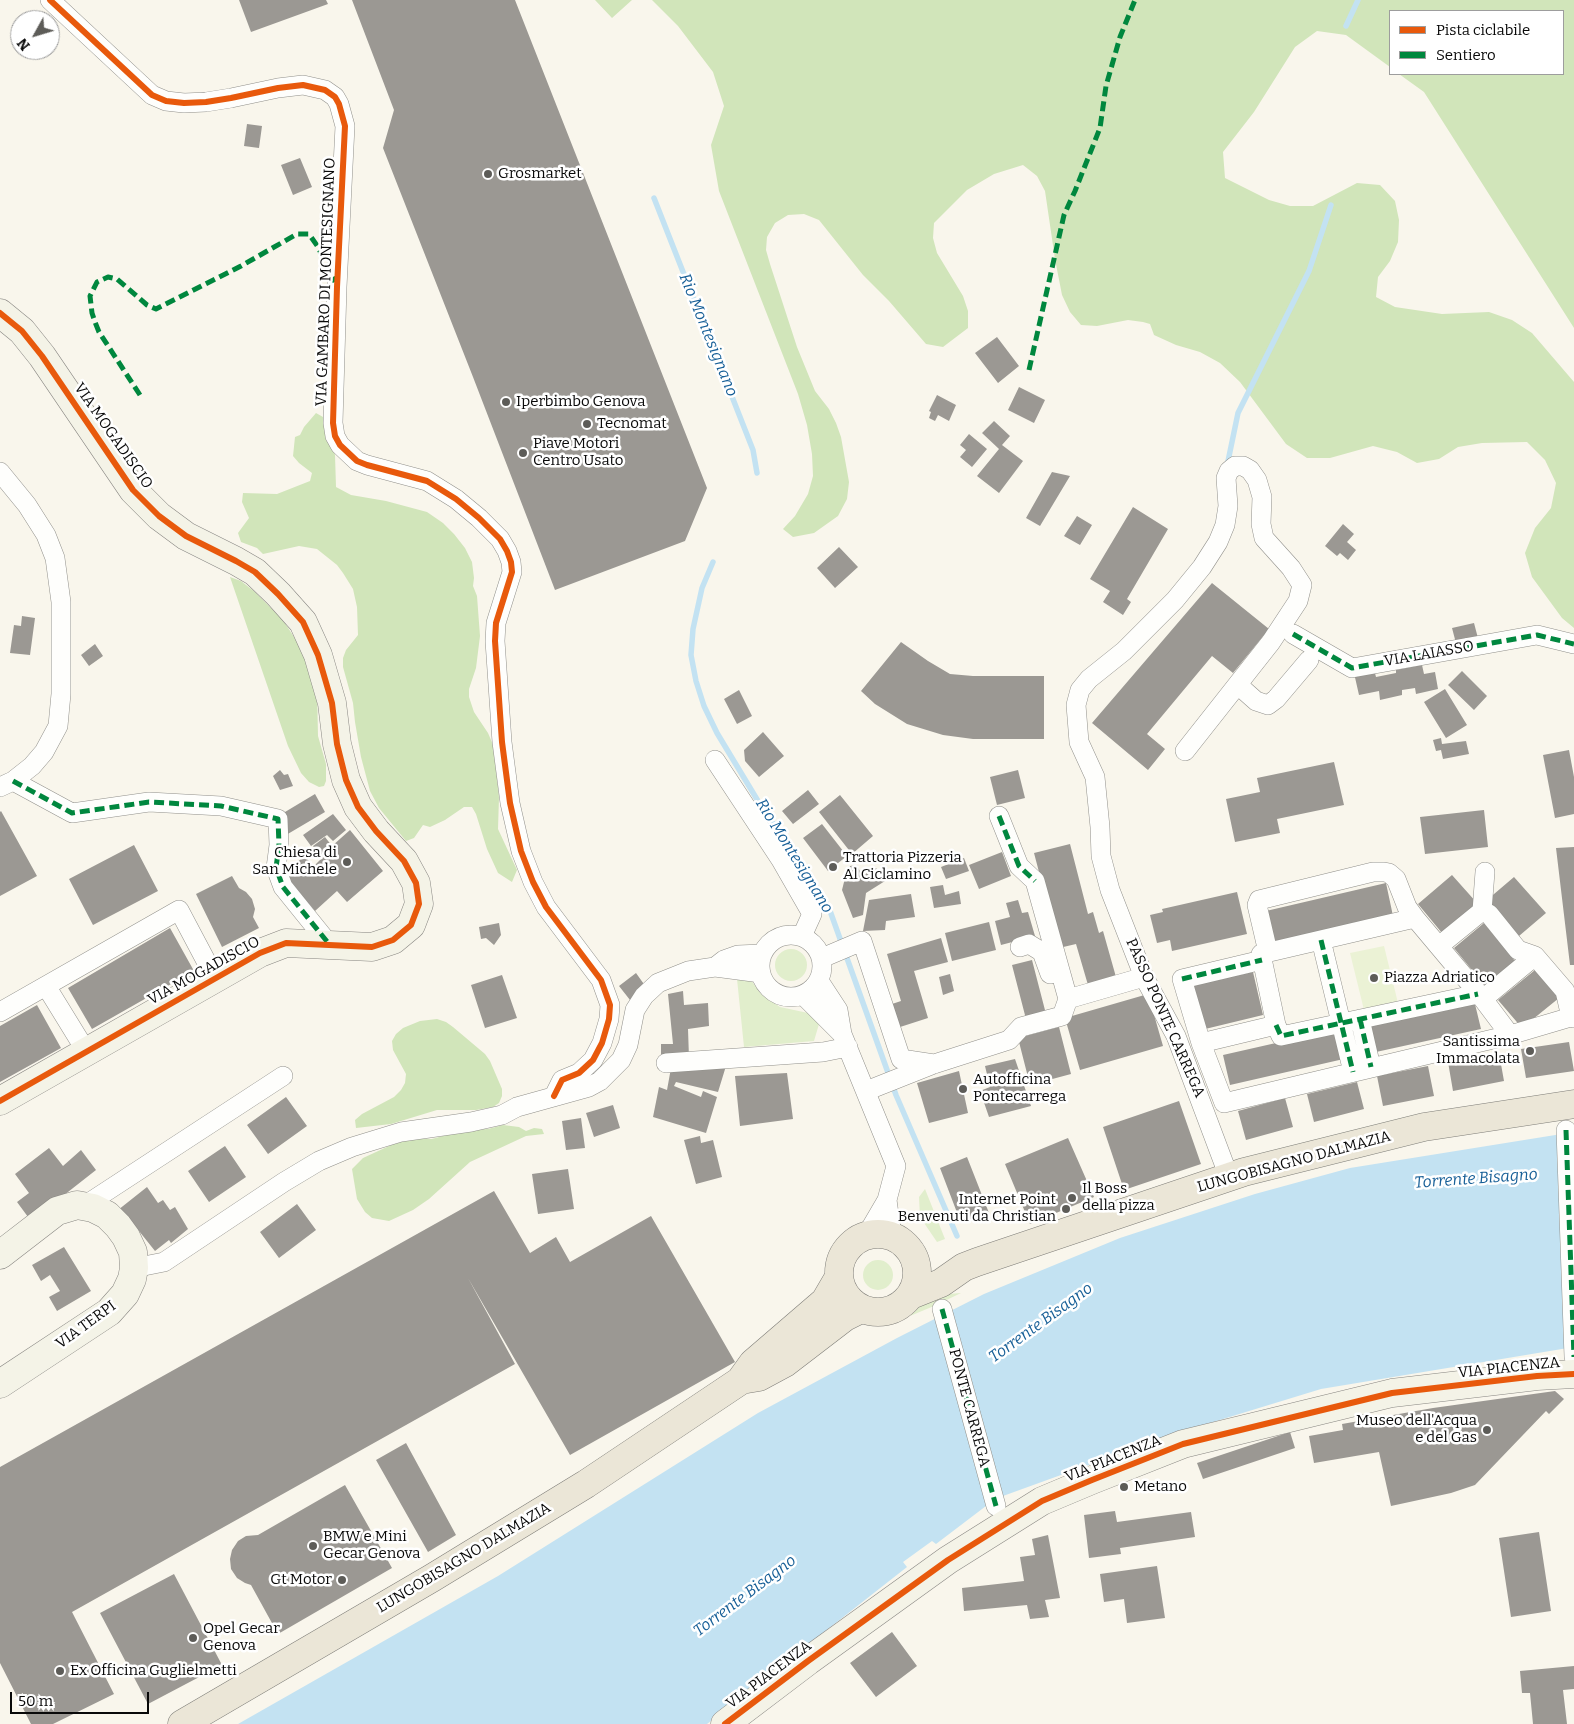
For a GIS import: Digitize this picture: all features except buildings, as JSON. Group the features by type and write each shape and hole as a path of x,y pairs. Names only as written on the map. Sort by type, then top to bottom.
{"main road":[{"name":"LUNGOBISAGNO DALMAZIA","path":"740,1380 760,1377 785,1363 845,1317 861,1309 875,1312 889,1311 902,1305 911,1295 941,1283 964,1267 1229,1177 1424,1126 1574,1104"},
{"name":"LUNGOBISAGNO DALMAZIA","path":"182,1724 432,1578 554,1504 740,1380 754,1363 825,1302 839,1277 839,1268 845,1251 855,1241 879,1236"},
{"path":"879,1236 904,1244 913,1255 918,1275 911,1295"},
{"path":"913,1255 933,1262 955,1264 964,1267"},
{"path":"839,1277 841,1287 846,1296 861,1309"}],"street":[{"name":"VIA GAMBARO DI MONTESIGNANO","path":"50,0 152,94 166,101 184,103 212,101 303,85 325,90 339,104 345,126 336,296 333,423 335,436 340,445 357,461 426,481 470,510 500,539 511,562 512,572 498,615 495,641 502,742 512,812 521,851 533,882 546,907 601,980 610,1005 609,1019 602,1042 593,1060 579,1073 562,1080 554,1096"},
{"name":"VIA MOGADISCIO","path":"0,313 22,331 42,356 133,490 159,516 186,536 255,572 304,622 318,655 332,702 337,744 346,780 358,807 376,831 404,861 416,883 419,904 411,925 393,940 372,947 286,943 260,953 0,1101"},
{"name":"PASSO PONTE CARREGA","path":"1185,751 1271,642 1298,601 1302,585 1291,568 1264,538 1261,524 1262,496 1257,480 1250,470 1243,466 1235,466 1229,471 1226,478 1228,506 1225,525 1202,567 1176,600 1124,651 1089,679 1080,690 1076,705 1079,742 1095,777 1101,856 1110,890 1144,978 1176,1036 1229,1177"},
{"path":"0,472 27,505 46,535 56,558 61,602 61,694 58,726 44,752 32,766 6,784"},
{"name":"VIA LAIASSO","path":"1293,634 1352,668 1537,635 1574,644"},
{"path":"1238,685 1256,701 1268,705 1309,660"},
{"path":"715,760 781,860 812,914 802,936"},
{"path":"6,784 72,812 149,802 221,806 278,819 276,868 283,888 329,944"},
{"path":"999,816 1020,866 1035,881 1065,1007"},
{"path":"1510,1035 1481,997 1415,918 1407,907 1393,876 1384,872 1373,872 1259,900 1257,905 1276,1025 1281,1036 1360,1019 1481,997 1535,956"},
{"path":"1439,946 1482,911 1485,872"},
{"name":"VIA MOGADISCIO","path":"0,1012 179,910 215,978"},
{"path":"1415,918 1321,940 1182,979 1201,1043 1224,1104 1573,1018 1565,992 1535,956 1518,950 1489,914 1482,911"},
{"path":"787,934 802,936 828,955 819,981 803,995 782,996 772,991 765,983 761,973 760,964 766,947 779,937 787,934"},
{"path":"1321,940 1342,1023 1362,1069"},
{"path":"828,955 862,941 901,1059 934,1064"},
{"path":"1020,947 1029,944 1042,952 1057,992 1065,1007"},
{"path":"715,967 724,960 738,955 762,954"},
{"path":"0,1254 57,1211 77,1205 106,1215 118,1226 133,1252 134,1268 164,1262 284,1182 319,1161 352,1147 401,1132 471,1122 502,1115 517,1107 590,1087 612,1071 621,1060 628,1045 635,1010 644,996 658,983 688,971 715,967 761,973"},
{"path":"873,1089 934,1064 1009,1040 1021,1027 1065,1007 1144,978"},
{"path":"819,981 838,1010 845,1040"},
{"path":"46,986 86,1051"},
{"path":"803,995 845,1040 873,1089 896,1166 879,1236"},
{"path":"1360,1019 1362,1069"},
{"path":"1201,1043 1276,1025"},
{"path":"666,1063 823,1052 845,1040"},
{"path":"84,1206 283,1076"},
{"path":"1566,1130 1574,1357"},
{"path":"879,1236 887,1200"},
{"name":"VIA TERPI","path":"0,1384 109,1312 125,1294 132,1279 134,1268"},
{"name":"PONTE CARREGA","path":"942,1309 996,1506"},
{"name":"VIA PIACENZA","path":"726,1724 808,1661 948,1560 1042,1501 1092,1480 1184,1444 1392,1393 1537,1376 1574,1374"}],"green space":[{"path":"595,0 632,0 612,18"},
{"path":"652,0 1574,0 1574,328 1424,92 1400,75 1564,75 1564,10 1389,10 1389,66 1346,35 1317,31 1295,47 1254,112 1223,152 1225,178 1269,200 1290,206 1313,206 1357,183 1380,185 1395,201 1399,220 1398,242 1390,261 1378,277 1376,297 1395,307 1442,314 1489,312 1512,320 1532,333 1574,382 1574,628 1562,618 1532,577 1525,553 1535,528 1551,508 1556,483 1545,460 1527,442 1482,443 1458,447 1439,459 1417,463 1397,452 1373,446 1330,458 1307,458 1286,444 1240,382 1220,363 1200,352 1176,345 1154,335 1150,324 1143,322 1128,320 1097,326 1081,325 1070,312 1062,295 1045,191 1037,176 1023,165 994,174 967,190 934,223 933,238 937,253 963,296 968,311 968,328 943,347 926,344 889,301 863,275 819,220 804,214 788,215 775,223 767,237 766,250 770,264 797,347 815,391 829,409 836,423 841,437 849,482 847,499 838,516 814,533 793,537 783,529 795,516 808,494 813,476 812,454 807,425 798,394 719,191 711,145 724,106 713,72 678,26"},
{"path":"316,413 323,417 335,455 336,487 351,495 386,501 427,512 443,523 454,534 465,548 472,562 473,586 477,596 480,636 476,668 469,689 469,697 474,712 488,733 494,747 499,797 498,829 517,870 512,882 498,873 472,807 464,807 445,820 430,827 423,825 414,838 406,841 379,808 370,791 361,757 353,703 343,667 343,658 346,650 358,635 357,607 353,589 337,565 317,549 299,546 263,554 257,548 241,542 238,533 249,518 242,502 243,493 277,494 310,481 312,473 293,456 295,437 300,435"},
{"path":"230,577 241,581 255,592 283,620 305,654 317,690 318,736 326,764 326,781 324,786 319,787 309,782 301,773 288,746"},
{"name":"Piazza Adriatico","path":"1384,946 1398,1003 1364,1010 1350,953"},
{"path":"791,949 797,950 802,954 806,959 806,971 802,976 797,980 791,981 785,980 780,976 776,971 775,965 776,959 780,954 785,950"},
{"path":"737,979 751,980 761,994 780,1007 808,1013 819,1024 814,1041 744,1047"},
{"path":"437,1019 453,1027 485,1054 502,1089 499,1103 493,1107 476,1110 437,1110 391,1124 356,1128 355,1120 362,1114 394,1097 405,1083 406,1074 393,1050 392,1041 396,1034 403,1028 420,1021"},
{"path":"503,1125 519,1127 526,1131 534,1128 542,1129 544,1134 526,1136 470,1162 429,1199 413,1210 389,1221 372,1218 365,1212 357,1199 352,1169 363,1158 400,1141 415,1138 432,1139 464,1130 488,1129"},
{"path":"925,1189 945,1239 937,1242 920,1217 919,1197"},
{"path":"878,1260 888,1265 893,1275 888,1285 878,1290 868,1285 863,1275 868,1265"},
{"path":"961,1293 910,1316 927,1300 947,1294"}],"water":[{"name":"Torrente Bisagno","path":"1574,1132 1574,1347 1321,1389 1174,1434 1003,1496 986,1506 936,1544 932,1541 903,1562 907,1567 707,1724 238,1724 498,1576 758,1413 897,1338 984,1294 1120,1238 1255,1194 1350,1168"}],"waterway":[{"path":"1346,26 1358,0"},
{"name":"Rio Montesignano","path":"654,198 753,450 757,473"},
{"path":"1227,466 1238,413 1309,271 1331,205"},
{"name":"Rio Montesignano","path":"713,562 702,588 693,629 691,655 696,681 704,706 717,733 761,806 805,869 829,908 896,1095 957,1236"}],"marked path":[{"path":"1029,370 1064,215 1100,128 1106,86 1120,37 1135,0"},
{"path":"140,395 99,332 95,322 90,296 97,282 108,277 117,279 147,305 156,309 241,266 297,234 309,234 318,247 335,282"},
{"path":"1293,634 1352,668 1537,635 1574,644"},
{"path":"13,781 72,813 149,802 221,806 278,819 279,845 276,868 283,887 329,944"},
{"path":"999,816 1019,866 1035,881"},
{"path":"1321,940 1353,1072"},
{"path":"1182,979 1262,960"},
{"path":"1276,1025 1281,1036 1478,994"},
{"path":"1360,1019 1371,1067"},
{"path":"1566,1130 1574,1357"},
{"path":"942,1309 996,1506"}],"cycle path":[{"path":"50,0 152,95 166,101 184,103 206,102 303,85 325,90 335,97 339,104 345,126 337,287 333,423 335,436 340,445 357,461 427,481 456,499 500,539 511,562 512,572 496,623 495,641 502,742 510,803 521,851 533,882 546,907 601,980 610,1005 609,1019 602,1043 593,1060 579,1073 562,1080 554,1096"},
{"path":"0,313 22,331 42,356 133,490 159,516 186,536 255,572 303,622 318,655 332,703 337,744 346,780 358,807 376,831 404,861 416,883 419,904 411,925 393,940 372,947 286,943 260,953 0,1101"},
{"path":"725,1724 808,1661 948,1560 1042,1501 1092,1480 1183,1444 1392,1393 1537,1376 1574,1374"}],"place":[{"name":"Grosmarket","path":"488,174"},
{"name":"Iperbimbo Genova","path":"506,402"},
{"name":"Tecnomat","path":"587,424"},
{"name":"Piave Motori Centro Usato","path":"523,453"},
{"name":"Chiesa di San Michele","path":"347,862"},
{"name":"Trattoria Pizzeria Al Ciclamino","path":"833,867"},
{"name":"Piazza Adriatico","path":"1374,978"},
{"name":"Santissima Immacolata","path":"1530,1051"},
{"name":"Autofficina Pontecarrega","path":"963,1089"},
{"name":"Il Boss della pizza","path":"1072,1198"},
{"name":"Internet Point Benvenuti da Christian","path":"1066,1209"},
{"name":"Museo dell'Acqua e del Gas","path":"1487,1430"},
{"name":"Metano","path":"1124,1487"},
{"name":"BMW e Mini Gecar Genova","path":"313,1546"},
{"name":"Gt Motor","path":"342,1580"},
{"name":"Opel Gecar Genova","path":"193,1638"},
{"name":"Ex Officina Guglielmetti","path":"60,1671"}]}
